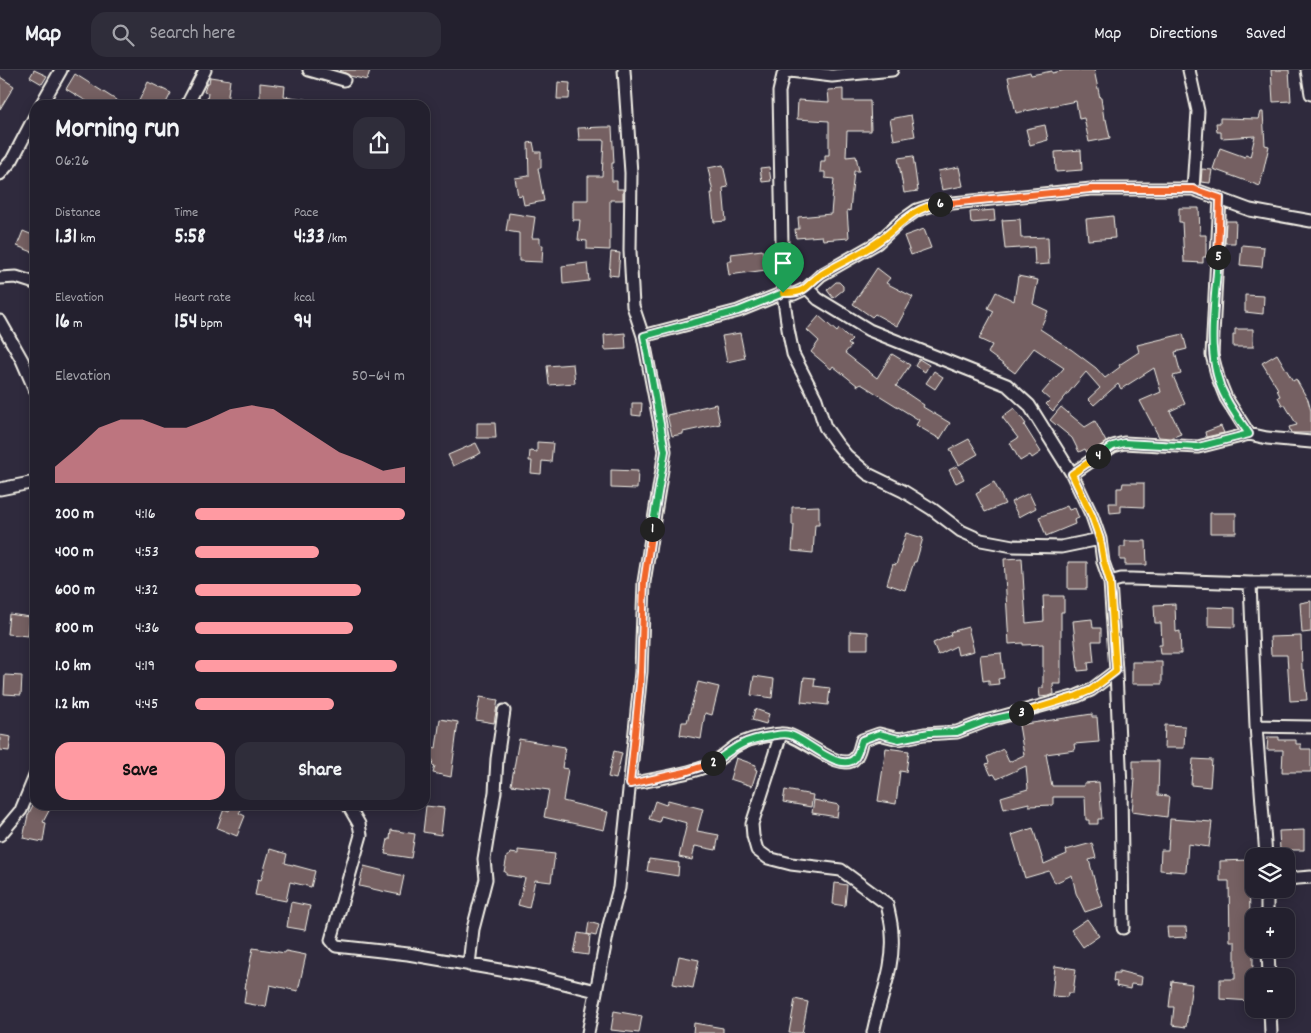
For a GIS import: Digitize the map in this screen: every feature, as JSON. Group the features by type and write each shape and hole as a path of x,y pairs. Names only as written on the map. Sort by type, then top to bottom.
{"street":[{"path":"44,100 61,70"},
{"path":"190,100 205,70"},
{"path":"309,70 344,80"},
{"path":"588,1033 608,926 619,888 641,672 644,582 665,451 644,336 633,306 630,251 631,173 624,70"},
{"path":"892,70 832,76 790,71 783,75 779,92 783,293 793,354 816,399 825,428 847,456 868,474 932,509 961,531 981,540 1013,546 1060,547 1100,539"},
{"path":"1190,70 1198,111 1193,189"},
{"path":"1307,70 1311,94"},
{"path":"0,174 12,160 30,126"},
{"path":"644,336 738,311 783,293 794,294 807,288 821,275 876,243 917,210 933,205 1091,189 1193,189 1250,210 1311,221"},
{"path":"1220,198 1212,355 1226,398 1249,434"},
{"path":"0,278 16,277 30,281"},
{"path":"807,288 818,300 869,330 1007,385 1029,405 1072,474 1092,516 1100,539 1110,582 1121,788 1123,928"},
{"path":"0,321 30,378"},
{"path":"1072,474 1118,444 1159,444 1198,447 1249,434 1267,438 1311,442"},
{"path":"0,489 30,483"},
{"path":"1110,582 1132,578 1250,583 1311,583"},
{"path":"1250,583 1256,726 1265,848"},
{"path":"630,784 710,765 737,745 746,741 781,734 792,735 816,751 842,762 850,762 856,758 862,740 866,738 879,734 899,739 929,733 957,732 986,721 1077,696 1091,690 1116,671"},
{"path":"468,965 473,929 486,878 484,859 495,792 497,759 504,711"},
{"path":"1256,726 1311,727"},
{"path":"781,734 752,824 757,850 768,858 791,864 841,870 887,904 893,936 889,974 876,1014 873,1033"},
{"path":"0,835 21,810 30,788"},
{"path":"351,810 359,824 361,835 332,940 336,946 408,954 535,976 596,991"},
{"path":"1295,878 1311,877"},
{"path":"1270,1018 1271,1033"}],"building":[{"path":"34,70 47,76 42,84 30,77"},
{"path":"340,70 370,70 367,80 350,76"},
{"path":"1065,70 1094,70 1110,138 1089,142 1084,118 1079,119 1076,101 1016,113 1008,77 1030,72 1031,75"},
{"path":"1271,70 1289,70 1291,101 1273,102"},
{"path":"75,74 116,100 85,100 66,89"},
{"path":"0,77 14,86 0,109"},
{"path":"210,77 230,80 227,100 207,100 208,93 204,92 207,83 209,83"},
{"path":"148,82 171,93 168,100 139,100"},
{"path":"558,82 570,83 569,99 557,99"},
{"path":"260,83 285,86 284,96 311,100 260,100"},
{"path":"843,89 843,101 870,101 871,131 847,131 846,157 856,156 859,171 854,171 850,211 847,210 849,238 823,240 822,236 796,238 795,229 799,229 798,217 831,214 834,179 825,178 825,172 820,172 821,161 825,161 825,155 829,155 829,121 797,119 798,100 829,102 828,90"},
{"path":"1261,112 1263,112 1265,145 1269,146 1260,186 1213,169 1220,148 1250,157 1255,136 1221,138 1221,132 1217,132 1216,123 1220,123 1220,118 1259,119"},
{"path":"911,115 915,136 894,140 890,119"},
{"path":"1045,125 1048,140 1030,145 1026,129"},
{"path":"612,127 614,163 612,163 612,181 617,181 617,189 623,189 623,200 610,200 610,250 587,249 587,241 578,240 580,220 573,220 573,200 588,200 588,176 602,176 604,140 579,140 578,128"},
{"path":"533,142 535,152 541,152 541,168 538,168 544,201 524,205 522,195 518,196 515,178 529,176 528,143"},
{"path":"1081,150 1082,170 1056,172 1055,152"},
{"path":"913,156 918,191 904,193 898,158"},
{"path":"723,165 728,187 723,188 726,221 714,222 711,193 713,193 708,168"},
{"path":"769,167 771,181 762,182 760,168"},
{"path":"959,167 963,186 942,190 938,171"},
{"path":"1202,169 1212,170 1210,183 1201,182"},
{"path":"1179,208 1199,208 1200,235 1206,235 1206,257 1203,257 1203,263 1184,262 1182,222 1179,222"},
{"path":"994,210 995,221 971,223 970,212"},
{"path":"509,213 535,217 532,238 540,238 540,245 543,245 542,262 519,261 519,233 506,231"},
{"path":"1113,216 1115,238 1088,240 1086,219"},
{"path":"1020,219 1021,238 1048,237 1049,264 1035,265 1034,247 1005,249 1002,220"},
{"path":"1226,221 1236,221 1235,243 1225,243"},
{"path":"924,229 931,248 911,255 904,236"},
{"path":"23,231 30,234 30,251 17,246"},
{"path":"1242,245 1264,247 1262,267 1240,265"},
{"path":"762,250 766,270 729,275 727,261 732,261 731,254"},
{"path":"611,252 620,253 618,276 609,275"},
{"path":"587,263 589,281 563,284 562,266"},
{"path":"877,268 890,278 886,283 913,297 897,326 875,314 872,317 853,304"},
{"path":"1018,276 1038,280 1033,304 1048,311 1040,329 1096,368 1105,378 1120,367 1119,365 1139,352 1137,345 1183,334 1187,349 1175,352 1181,374 1173,376 1185,404 1170,411 1181,434 1171,438 1159,437 1140,401 1161,392 1154,368 1121,389 1118,384 1094,405 1088,399 1100,388 1086,372 1053,411 1046,404 1050,400 1042,393 1064,368 1034,348 1015,373 988,353 992,345 979,339 994,311 988,308 996,292 1014,301"},
{"path":"836,282 843,286 843,290 833,298 827,290"},
{"path":"1245,295 1264,296 1263,314 1245,312"},
{"path":"819,316 837,332 839,329 852,340 848,344 851,346 845,353 877,378 892,354 910,365 896,386 924,405 923,407 950,423 940,439 916,425 919,420 861,384 858,386 833,366 831,369 811,352 819,341 807,330"},
{"path":"1235,329 1253,329 1253,347 1233,347"},
{"path":"625,333 626,349 605,350 604,335"},
{"path":"740,333 745,358 727,362 722,336"},
{"path":"1277,354 1293,381 1296,379 1308,400 1311,411 1311,433 1291,433 1289,427 1297,425 1285,405 1282,405 1278,397 1280,396 1278,389 1262,363"},
{"path":"919,359 929,365 925,372 915,366"},
{"path":"573,364 575,383 549,385 547,366"},
{"path":"934,371 943,377 935,389 926,383"},
{"path":"632,403 642,403 641,416 632,415"},
{"path":"716,404 720,424 672,436 667,415"},
{"path":"1061,407 1085,427 1095,421 1106,442 1088,454 1085,449 1079,452 1072,438 1050,420"},
{"path":"1014,408 1026,424 1024,425 1041,452 1032,458 1030,455 1020,461 1010,443 1018,438 1002,417"},
{"path":"477,423 495,423 496,438 477,438"},
{"path":"1221,426 1224,433 1206,437 1205,432"},
{"path":"969,439 978,454 959,465 950,449"},
{"path":"537,442 553,443 551,462 542,461 541,474 531,473 532,461 529,461 530,451 537,452"},
{"path":"476,443 481,453 453,466 448,455"},
{"path":"957,466 964,479 956,483 949,470"},
{"path":"611,470 638,471 637,489 611,488"},
{"path":"994,482 1005,504 985,512 976,494"},
{"path":"1123,483 1144,483 1144,507 1121,506 1121,512 1110,513 1109,503 1117,503 1117,488 1122,488"},
{"path":"1029,493 1036,508 1019,517 1011,502"},
{"path":"819,506 819,525 815,525 813,553 792,551 794,525 792,525 792,507"},
{"path":"1067,506 1069,510 1075,508 1079,518 1074,520 1075,524 1046,536 1039,517"},
{"path":"1210,513 1236,513 1236,533 1210,533"},
{"path":"906,533 923,538 905,590 887,584 893,564 896,565"},
{"path":"1125,541 1146,541 1147,565 1125,565 1125,560 1120,560 1120,547 1125,547"},
{"path":"1022,558 1026,623 1044,621 1043,596 1064,596 1064,612 1061,612 1061,684 1053,684 1054,694 1049,696 1040,697 1039,688 1043,688 1043,644 1009,644 1004,559"},
{"path":"1068,562 1087,562 1087,589 1068,589"},
{"path":"1311,601 1311,632 1302,633 1300,603"},
{"path":"1175,604 1176,632 1180,631 1181,654 1160,654 1159,645 1162,645 1161,623 1155,623 1154,605"},
{"path":"1208,607 1235,608 1235,627 1208,626"},
{"path":"9,614 30,617 28,636 7,634"},
{"path":"1092,619 1093,628 1101,628 1101,641 1092,641 1094,662 1088,663 1089,670 1078,671 1073,621"},
{"path":"968,627 974,651 958,655 956,646 938,655 933,643 951,635 950,632"},
{"path":"850,631 868,632 868,649 850,649"},
{"path":"1301,636 1302,670 1304,670 1307,700 1290,701 1287,655 1271,655 1270,637"},
{"path":"1001,653 1004,678 998,679 999,684 989,685 989,680 983,681 980,655"},
{"path":"1132,662 1162,662 1162,684 1132,684"},
{"path":"5,675 22,676 21,695 4,694"},
{"path":"754,676 774,679 772,698 751,695"},
{"path":"804,677 815,678 814,686 830,688 828,705 801,702"},
{"path":"698,682 719,687 712,715 705,713 701,739 680,735 682,722 687,722"},
{"path":"480,697 498,700 494,723 476,720"},
{"path":"755,709 769,714 766,724 752,720"},
{"path":"1092,714 1092,717 1097,717 1099,742 1074,744 1075,750 1046,754 1052,786 1084,786 1084,783 1099,782 1102,819 1098,819 1098,824 1089,824 1089,820 1086,820 1085,797 1053,797 1053,805 1029,806 1029,803 1004,809 1001,797 1028,789 1026,766 997,779 994,774 991,775 986,764 989,763 987,757 1003,749 1009,762 1024,755 1019,725"},
{"path":"440,719 458,722 451,777 433,773 435,766 432,765 433,760 430,759 430,746 436,748"},
{"path":"1165,725 1185,726 1184,748 1164,748"},
{"path":"0,735 11,737 9,751 0,750"},
{"path":"1268,737 1279,737 1279,740 1296,740 1296,744 1301,744 1301,749 1311,749 1311,772 1282,772 1283,750 1267,750"},
{"path":"519,739 565,747 562,768 568,769 563,801 608,812 604,830 544,817 549,790 511,785"},
{"path":"886,748 909,751 906,772 900,771 896,804 878,801"},
{"path":"614,751 622,753 616,779 608,777"},
{"path":"736,758 756,765 755,769 757,770 752,786 730,779"},
{"path":"1193,759 1212,760 1210,787 1191,785"},
{"path":"1133,761 1159,761 1158,795 1169,796 1167,817 1132,812 1135,779 1133,779"},
{"path":"785,790 813,795 811,807 783,802"},
{"path":"668,800 703,809 697,831 719,835 716,850 695,846 692,860 679,857 687,823 661,816 659,822 649,819 655,801 666,805"},
{"path":"814,800 839,805 837,817 812,813"},
{"path":"430,806 444,808 441,835 423,832 426,810 430,810"},
{"path":"30,810 49,810 43,822 46,823 43,842 23,838"},
{"path":"224,810 241,810 239,813 245,816 237,836 217,828"},
{"path":"1170,819 1212,822 1209,847 1188,844 1186,872 1160,870 1161,850 1168,850"},
{"path":"1033,828 1044,864 1067,854 1066,850 1092,843 1096,858 1089,860 1103,906 1085,912 1076,893 1072,875 1055,883 1049,871 1025,878 1012,835"},
{"path":"391,830 415,834 411,858 385,854"},
{"path":"1304,830 1304,850 1280,848 1279,831"},
{"path":"270,849 287,854 285,863 315,871 311,887 290,882 286,901 255,895 258,879 261,880"},
{"path":"518,850 555,854 551,882 535,880 529,908 518,905 525,878 506,875 506,872 504,872 507,856 510,853 518,854"},
{"path":"649,859 679,863 678,876 647,871"},
{"path":"1245,860 1245,898 1250,898 1250,908 1245,908 1245,958 1253,958 1253,968 1245,968 1245,1001 1220,999 1220,979 1235,979 1235,942 1230,942 1229,881 1220,881 1220,861"},
{"path":"364,866 404,876 400,895 359,886"},
{"path":"835,883 847,885 845,906 833,904"},
{"path":"291,902 310,906 305,930 287,927"},
{"path":"1087,919 1099,936 1083,947 1071,930"},
{"path":"589,922 599,925 596,936 587,934"},
{"path":"1167,927 1186,927 1187,937 1168,938"},
{"path":"578,933 590,935 588,955 574,953"},
{"path":"253,948 306,955 298,991 270,985 266,1007 244,1003"},
{"path":"679,956 699,960 693,988 673,984"},
{"path":"1055,966 1076,969 1073,993 1068,993 1067,997 1052,996"},
{"path":"1119,971 1142,977 1141,985 1131,984 1130,989 1116,986 1117,982 1113,981 1114,973 1119,973"},
{"path":"1172,981 1192,984 1186,1027 1172,1025 1174,1007 1169,1007"},
{"path":"795,999 808,1002 802,1033 789,1033"},
{"path":"614,1011 642,1016 639,1033 611,1030"},
{"path":"694,1023 723,1028 723,1033 693,1033"}],"route":[{"path":"1091,189 1193,189 1220,198 1212,355 1226,398 1249,434 1198,447 1159,444 1118,444 1072,474 1092,516 1100,539 1110,582 1116,671 1091,690 1024,712 986,721 957,732 929,733 899,739 879,734 870,736 862,740 856,758 850,762 842,762 816,751 792,735 781,734 746,741 737,745 710,765 630,784 641,672 644,582 665,451 644,336 738,311 783,293 794,294 807,288 821,275 876,243 917,210 933,205 1091,189"}]}
